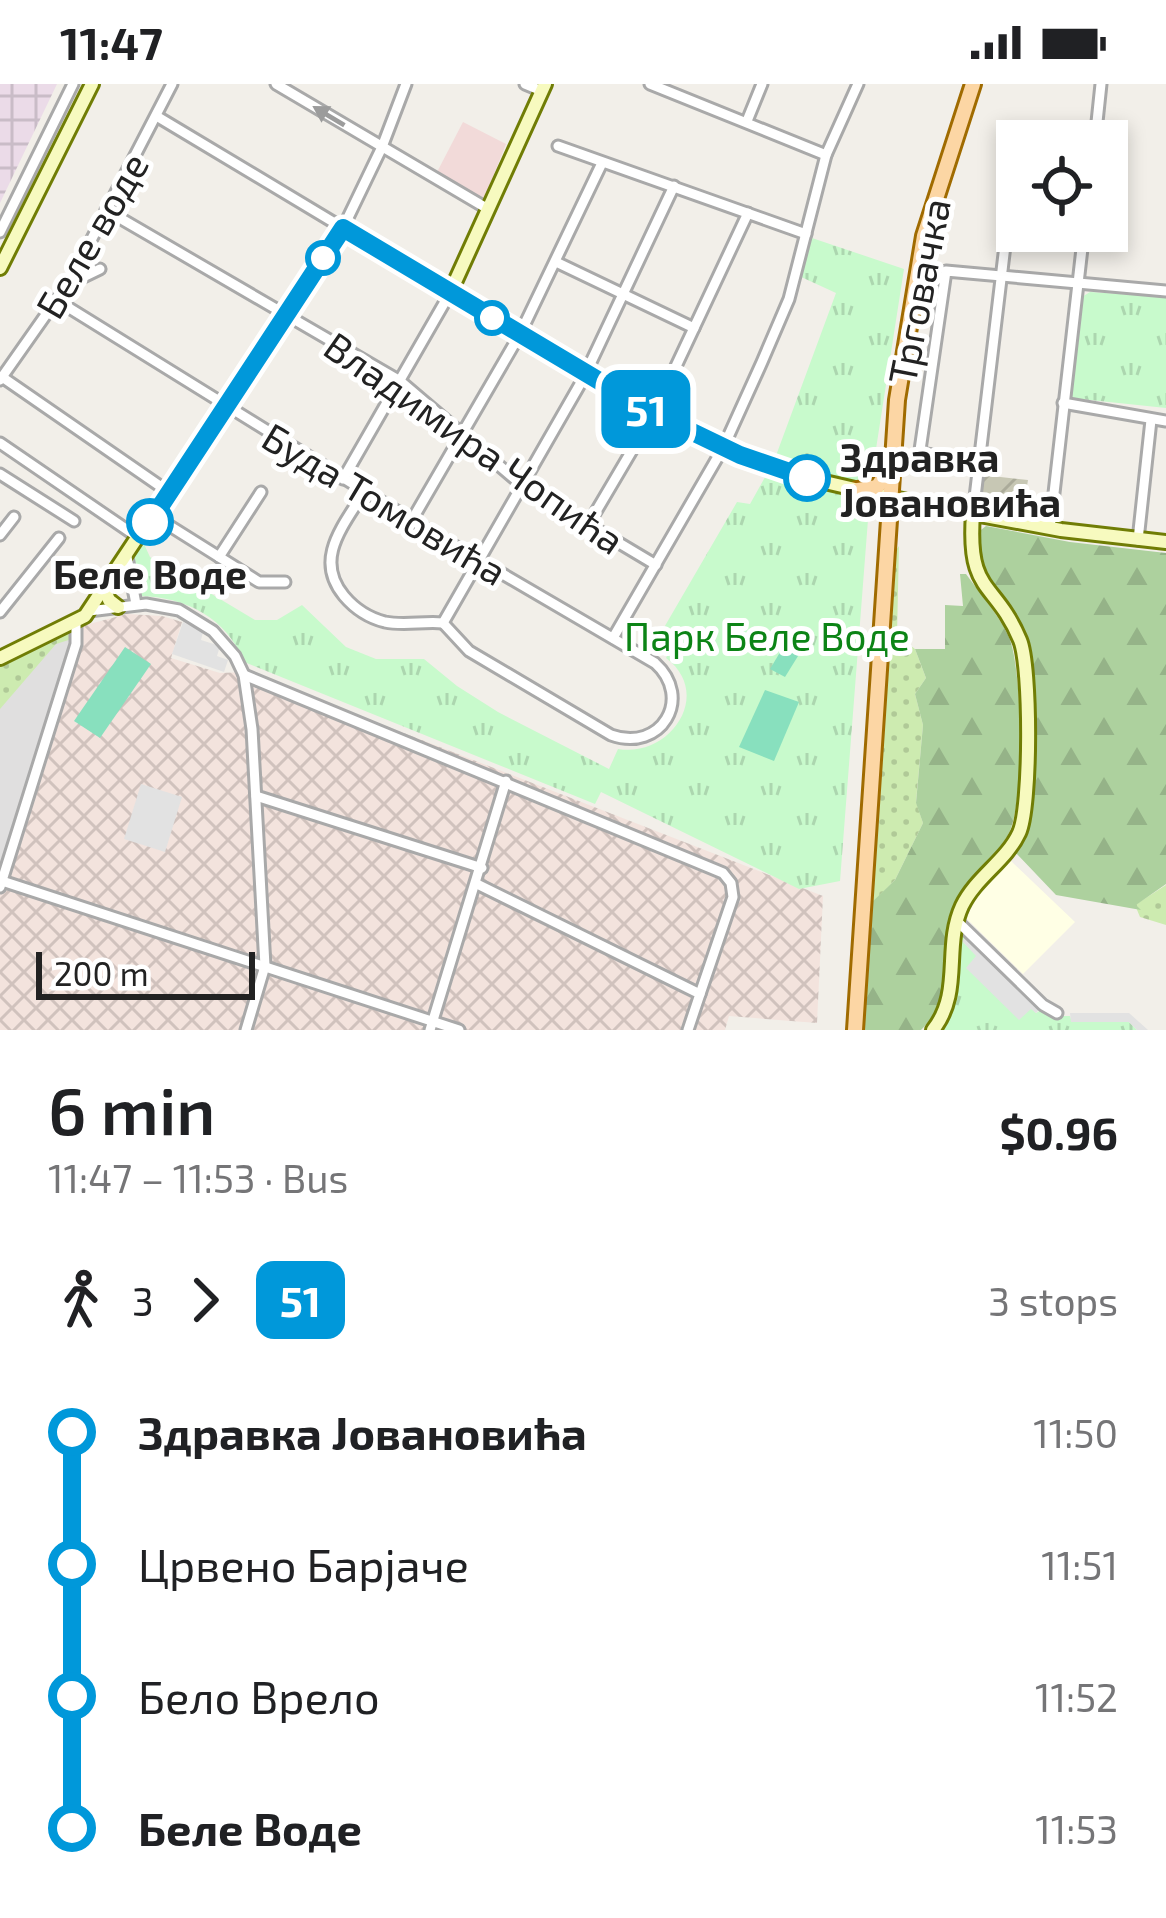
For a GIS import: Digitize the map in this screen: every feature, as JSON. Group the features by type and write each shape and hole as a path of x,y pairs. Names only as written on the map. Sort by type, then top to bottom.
{"main road":[{"name":"Трговачка","path":"855,1030 891,465 916,272 939,181 973,84"},
{"path":"858,490 877,487 891,465"}],"street":[{"path":"0,232 73,84"},
{"path":"0,268 92,84"},
{"name":"Беле воде","path":"1,379 67,286 172,84"},
{"path":"276,84 488,209"},
{"path":"0,658 76,622 105,590 343,228 406,84"},
{"path":"343,479 450,293 543,87 525,84"},
{"path":"650,84 826,154"},
{"path":"684,97 689,84"},
{"path":"747,121 762,84"},
{"path":"613,638 723,448 783,315 826,154 858,84"},
{"path":"1097,120 1101,84"},
{"path":"158,117 586,374 723,448 783,471 858,490 1050,528 1166,542"},
{"path":"558,146 806,234"},
{"path":"412,520 520,334 602,163"},
{"path":"364,492 332,546 329,563 337,586 356,608 380,620 443,623 586,374 674,186"},
{"name":"Владимира Чопића","path":"106,210 400,381 522,485 656,566"},
{"path":"588,525 653,413 748,214"},
{"path":"933,1030 951,997 957,921 974,886 1016,839 1027,800 1023,650 1017,633 976,572 971,549 1004,252"},
{"path":"1050,528 1082,252"},
{"path":"556,262 694,328"},
{"path":"67,286 100,269"},
{"path":"980,461 926,454 920,446 943,274 948,269 1166,291 1166,277"},
{"name":"Буда Томовића","path":"58,301 226,409 655,663 674,692 670,714 656,732 622,739 470,651 443,623"},
{"path":"1,379 170,493"},
{"path":"1063,403 1166,421"},
{"path":"1138,540 1151,420"},
{"path":"0,443 140,538"},
{"path":"0,474 74,521"},
{"path":"219,557 261,492"},
{"path":"154,516 260,582 285,582"},
{"path":"0,535 14,517"},
{"path":"0,612 59,538"},
{"path":"127,557 136,604"},
{"path":"105,590 118,607"},
{"path":"89,611 136,604 163,606 196,619 226,644 244,675 265,966 246,1030"},
{"path":"76,622 76,644 4,853 1,884 265,966 432,1026 459,1030"},
{"path":"244,675 717,869 729,878 731,905 688,1030"},
{"path":"432,1026 506,781"},
{"path":"256,796 482,868"},
{"path":"477,884 700,994"},
{"path":"957,921 1042,1005 1057,1013"}],"shaded area":[{"path":"0,84 57,84 0,203"},
{"path":"463,122 506,144 483,202 435,176"},
{"path":"983,475 1028,480 1022,515 981,505"},
{"path":"127,614 182,622 171,658 220,673 247,672 823,896 817,1023 729,1016 725,1030 0,1030 0,891 12,888 14,881 6,870 78,627"},
{"path":"76,622 51,721 0,887 0,658"},
{"path":"183,622 203,632 201,640 220,646 217,656 228,660 224,672 172,654"},
{"path":"141,784 182,797 165,852 124,839"},
{"path":"1010,860 1075,922 1023,974 966,918 984,884"},
{"path":"969,934 1043,1005 1036,1013 1031,1009 1019,1020 966,968 976,956 962,941"},
{"path":"1070,1013 1129,1013 1148,1030 1137,1030 1129,1022 1071,1022"}],"green space":[{"name":"Парк Беле Воде","path":"809,237 904,269 871,481 840,881 799,889 601,792 595,804 244,662 227,633 203,613 173,601 140,596 134,554 144,544 150,557 255,620 277,620 302,605 346,647 376,659 424,659 498,712 609,769 618,749 654,744 669,734 686,705 680,673 666,658 674,642 662,631 737,502 750,504 774,461 836,293 799,276"},
{"path":"1090,292 1166,297 1166,408 1071,398 1082,297"},
{"path":"986,526 1166,553 1166,884 1136,905 1141,910 1056,895 1015,852 1030,670 979,570 977,533"},
{"path":"899,546 897,635 915,649 926,678 915,694 923,725 916,802 923,823 895,880 870,905 892,556"},
{"path":"960,574 966,574 994,611 1013,651 1020,735 1013,820 1001,846 955,904 943,991 931,1018 921,1030 860,1030 869,905 895,880 923,823 916,803 923,725 915,694 926,678 915,649 945,649 945,605 963,606"},
{"path":"76,622 78,637 56,644 0,709 0,658"},
{"path":"788,639 803,648 785,677 770,669"},
{"path":"125,647 151,664 100,738 74,721"},
{"path":"765,690 799,702 774,761 739,747"},
{"path":"1166,885 1166,925 1140,917 1135,905"},
{"path":"959,935 967,937 963,942 1036,1013 1070,1016 1072,1022 1129,1022 1137,1030 937,1030 956,990"}],"bus line":[{"name":"51","path":"150,522 343,228 653,413 740,455 807,478"}],"place":[{"name":"Здравка Јовановића","path":"807,478"},
{"name":"Беле Воде","path":"150,522"}]}
